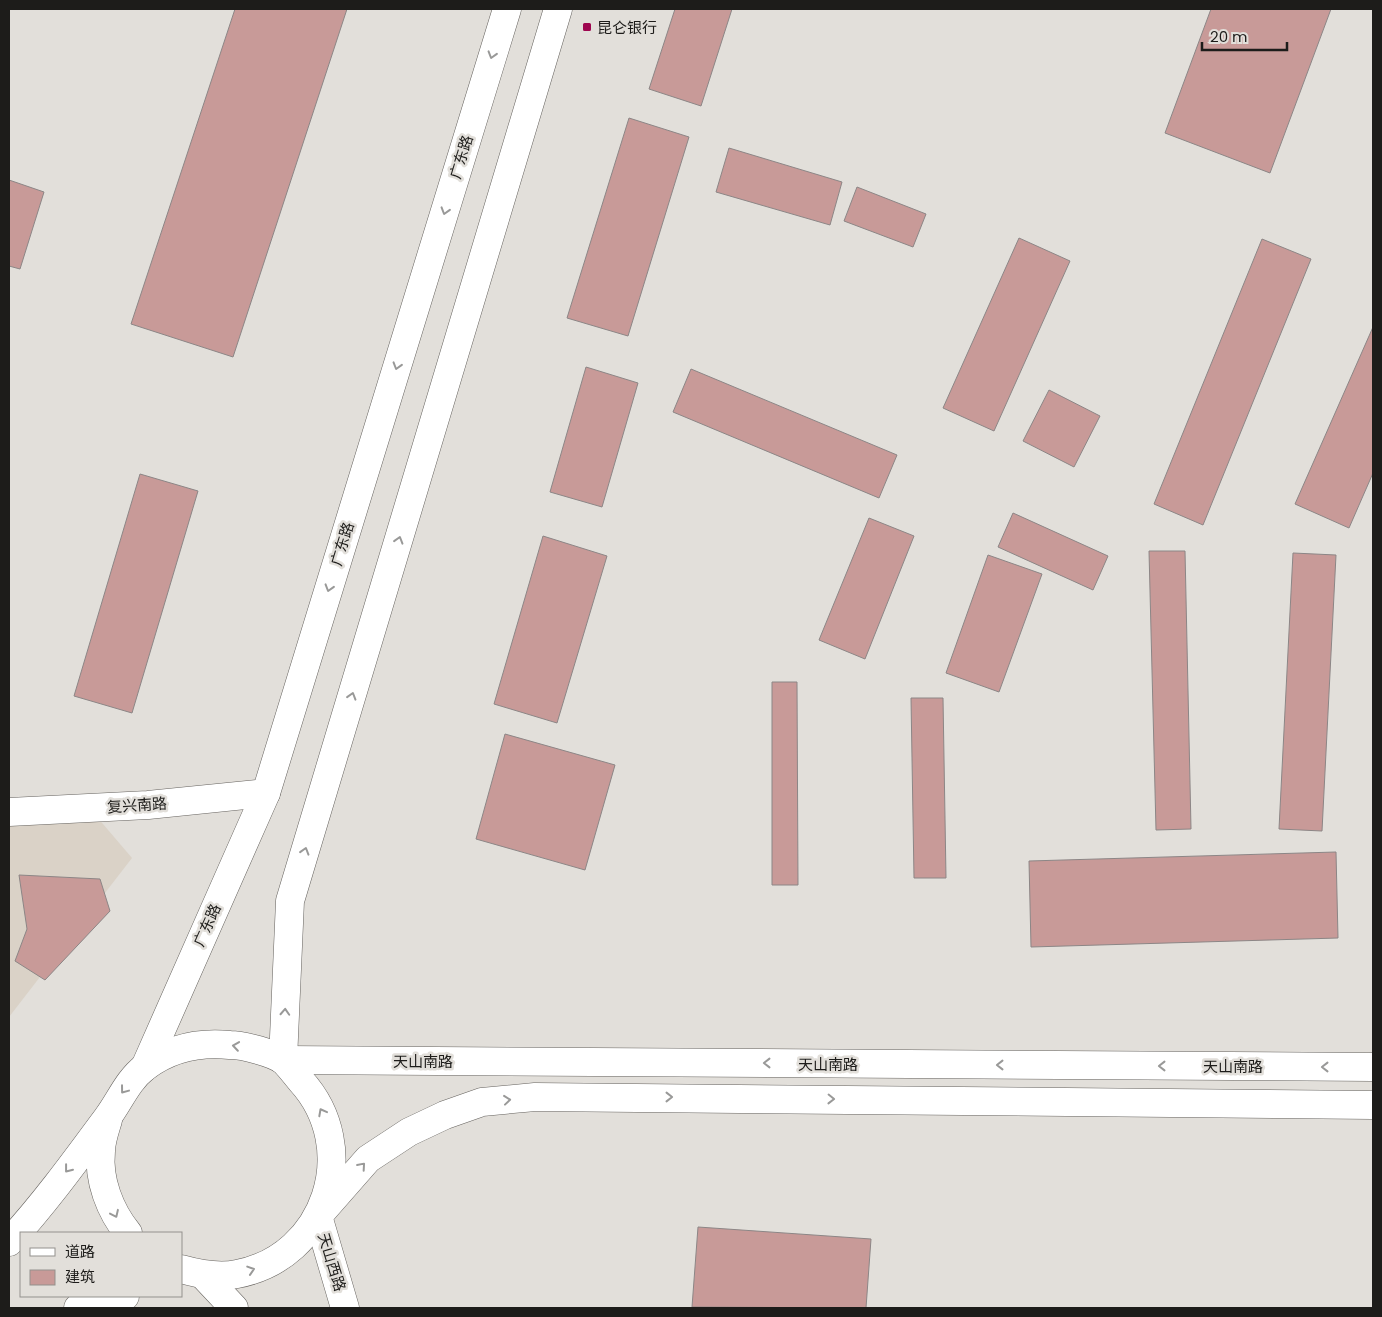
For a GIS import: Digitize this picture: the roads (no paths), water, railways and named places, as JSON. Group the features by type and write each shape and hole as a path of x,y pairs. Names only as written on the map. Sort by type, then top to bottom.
{"main road":[{"name":"广东路","path":"145,1067 266,793 507,9"},
{"path":"283,1060 290,901 558,9"},
{"name":"复兴南路","path":"9,812 148,805 266,793"},
{"path":"9,1242 108,1116 123,1089 145,1067 174,1051 207,1043 240,1045 283,1060 311,1092 326,1121 333,1153 330,1186 318,1216"},
{"name":"天山南路","path":"283,1060 1373,1068"},
{"path":"188,1275 237,1274 269,1264 297,1244 318,1216 368,1159 409,1132 445,1115 482,1102 535,1097 1373,1106"},
{"path":"108,1116 101,1151 104,1186 116,1219 127,1232"},
{"name":"天山西路","path":"318,1216 345,1308"},
{"path":"188,1275 234,1308"},
{"path":"78,1308 121,1297"}],"place":[{"name":"昆仑银行","path":"587,27"}]}
